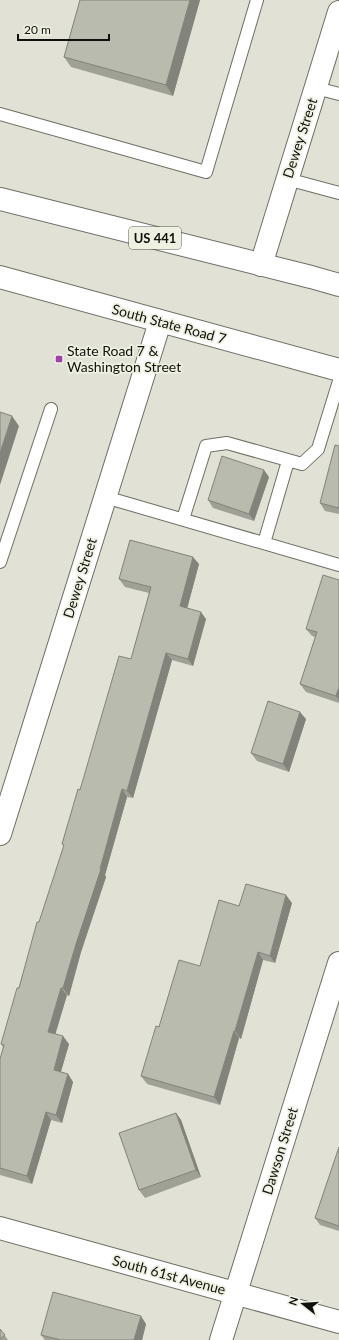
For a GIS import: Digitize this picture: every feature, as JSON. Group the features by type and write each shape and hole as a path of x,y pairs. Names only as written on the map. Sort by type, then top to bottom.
{"street":[{"name":"Dewey Street","path":"261,265 339,12"},
{"name":"US 441","path":"0,199 339,285"},
{"name":"South State Road 7","path":"0,278 339,370"},
{"name":"Dewey Street","path":"0,834 160,322"},
{"name":"Dawson Street","path":"221,1340 339,963"},
{"name":"South 61st Avenue","path":"0,1228 339,1322"}],"lane":[{"path":"0,114 206,172 257,0"},
{"path":"316,88 339,94"},
{"path":"287,179 339,192"},
{"path":"183,519 206,446 227,443 302,464 318,448 339,381"},
{"path":"0,562 51,409"},
{"path":"264,543 288,461"},
{"path":"105,497 339,565"}],"building":[{"path":"80,0 190,0 166,85 64,57"},
{"path":"0,412 12,416 0,453"},
{"path":"335,445 339,446 339,508 320,503"},
{"path":"222,456 264,470 249,514 208,500"},
{"path":"130,540 193,557 180,606 201,612 188,659 166,653 127,791 122,789 101,869 63,988 61,988 48,1032 63,1036 54,1070 68,1074 56,1115 46,1112 27,1176 0,1168 0,1059 4,1045 1,1044 17,988 19,988 37,922 39,922 64,845 62,844 78,789 80,790 119,656 131,659 151,587 119,579"},
{"path":"323,575 339,580 339,687 336,696 300,684 317,632 306,629"},
{"path":"268,701 300,712 283,764 251,753"},
{"path":"246,884 286,895 270,956 258,952 214,1097 141,1076 156,1026 159,1027 179,960 200,966 219,900 239,906"},
{"path":"176,1113 196,1170 139,1190 119,1133"},
{"path":"339,1147 339,1226 315,1218"},
{"path":"53,1292 141,1316 134,1340 61,1340 41,1335"},
{"path":"0,1329 5,1335 0,1339"}],"place":[{"name":"State Road 7 & Washington Street","path":"59,359"}]}
